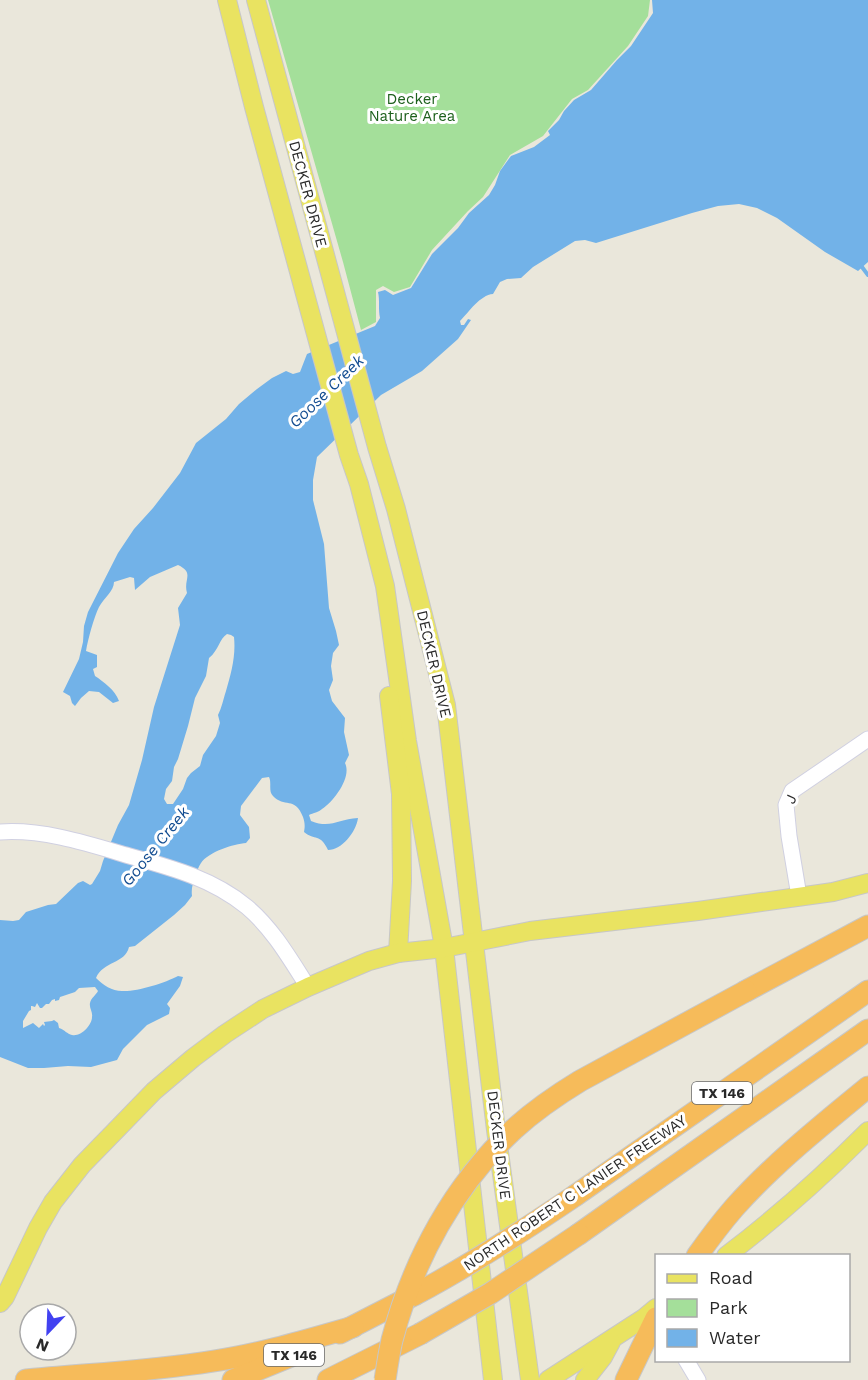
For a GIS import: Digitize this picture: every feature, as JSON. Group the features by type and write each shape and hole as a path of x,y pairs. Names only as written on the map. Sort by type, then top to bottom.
{"highway":[{"path":"385,1380 399,1316 426,1248 456,1196 491,1153 514,1130 538,1109 580,1081 868,926"},
{"name":"NORTH ROBERT C LANIER FREEWAY","path":"233,1380 291,1357 457,1273 522,1232 868,992"},
{"name":"TX 146","path":"328,1380 420,1334 491,1293 579,1234 868,1030"},
{"path":"699,1254 734,1207 793,1150 868,1087"},
{"path":"626,1380 655,1315"},
{"path":"26,1380 185,1366 217,1361 285,1346 353,1327"}],"main road":[{"name":"DECKER DRIVE","path":"227,0 385,586 407,741 444,948 493,1380"},
{"name":"DECKER DRIVE","path":"256,0 343,325 396,509 446,705 496,1130 530,1380"},
{"path":"385,586 385,667 401,794 402,880 398,953"},
{"path":"0,1303 53,1202 82,1165 154,1091 225,1034 263,1009 308,987 369,961 398,953 444,948 530,931 833,892 868,883"},
{"path":"729,1254 760,1230 868,1131"},
{"path":"548,1380 655,1314"},
{"path":"585,1380 603,1357 613,1338"}],"street":[{"name":"J","path":"799,896 786,805 792,791 868,739"},
{"path":"0,832 48,835 82,842 183,872 216,886 249,908 267,927 281,944 308,987"},
{"path":"687,1362 698,1380"}],"green space":[{"name":"Decker Nature Area","path":"268,0 650,0 648,16 628,46 588,90 572,99 543,136 510,155 483,197 432,250 410,287 394,292 383,286 376,290 376,322 361,330"}],"water":[{"name":"Goose Creek","path":"652,0 868,0 868,262 858,271 825,252 777,218 757,208 739,204 718,206 596,243 585,240 575,241 533,267 521,278 500,282 493,294 479,301 460,321 461,325 464,325 468,319 471,320 458,339 422,371 381,395 317,457 313,480 313,500 324,544 329,608 339,645 333,653 331,666 333,680 329,690 332,701 345,718 344,732 349,755 345,763 347,769 341,788 327,805 309,815 311,821 324,824 358,818 351,834 343,844 328,850 320,839 304,832 304,819 293,804 273,796 269,777 262,778 241,806 240,815 249,827 250,838 246,843 222,849 204,859 195,877 192,896 185,905 135,946 129,947 123,957 104,968 96,978 115,990 128,991 142,989 178,976 183,977 180,986 167,1004 170,1008 169,1014 147,1025 123,1049 117,1060 91,1067 28,1068 0,1057 0,920 19,920 26,912 56,904 78,883 83,881 92,884 100,871 118,825 129,805 154,707 180,625 178,608 187,593 187,574 183,568 178,565 150,577 135,590 134,578 114,582 97,611 86,651 97,655 97,667 93,669 95,676 112,690 119,701 113,703 99,692 89,691 75,706 72,703 70,696 63,692 79,659 88,612 118,553 134,529 180,473 196,443 226,419 239,404 272,378 286,371 293,374 300,372 307,354 375,326 380,318 378,292 385,290 393,295 411,288 432,254 458,228 469,213 489,195 500,171 511,156 534,147 550,135 548,131 564,111 574,100 591,90 631,46 653,13","holes":["227,634 234,637 234,658 218,715 220,723 216,736 203,755 200,766 187,778 173,804 167,804 164,799 166,789 172,781 174,767 195,698 206,676 209,658","95,987 98,991 90,1003 92,1020 82,1032 75,1035 70,1034 59,1028 58,1023 54,1020 44,1022 45,1025 39,1028 33,1023 23,1028 23,1021 31,1010 31,1006 35,1007 37,1003 42,1008 52,1000 59,1000 60,997 75,992 79,988"]}],"waterway":[{"path":"862,267 868,275"}]}
